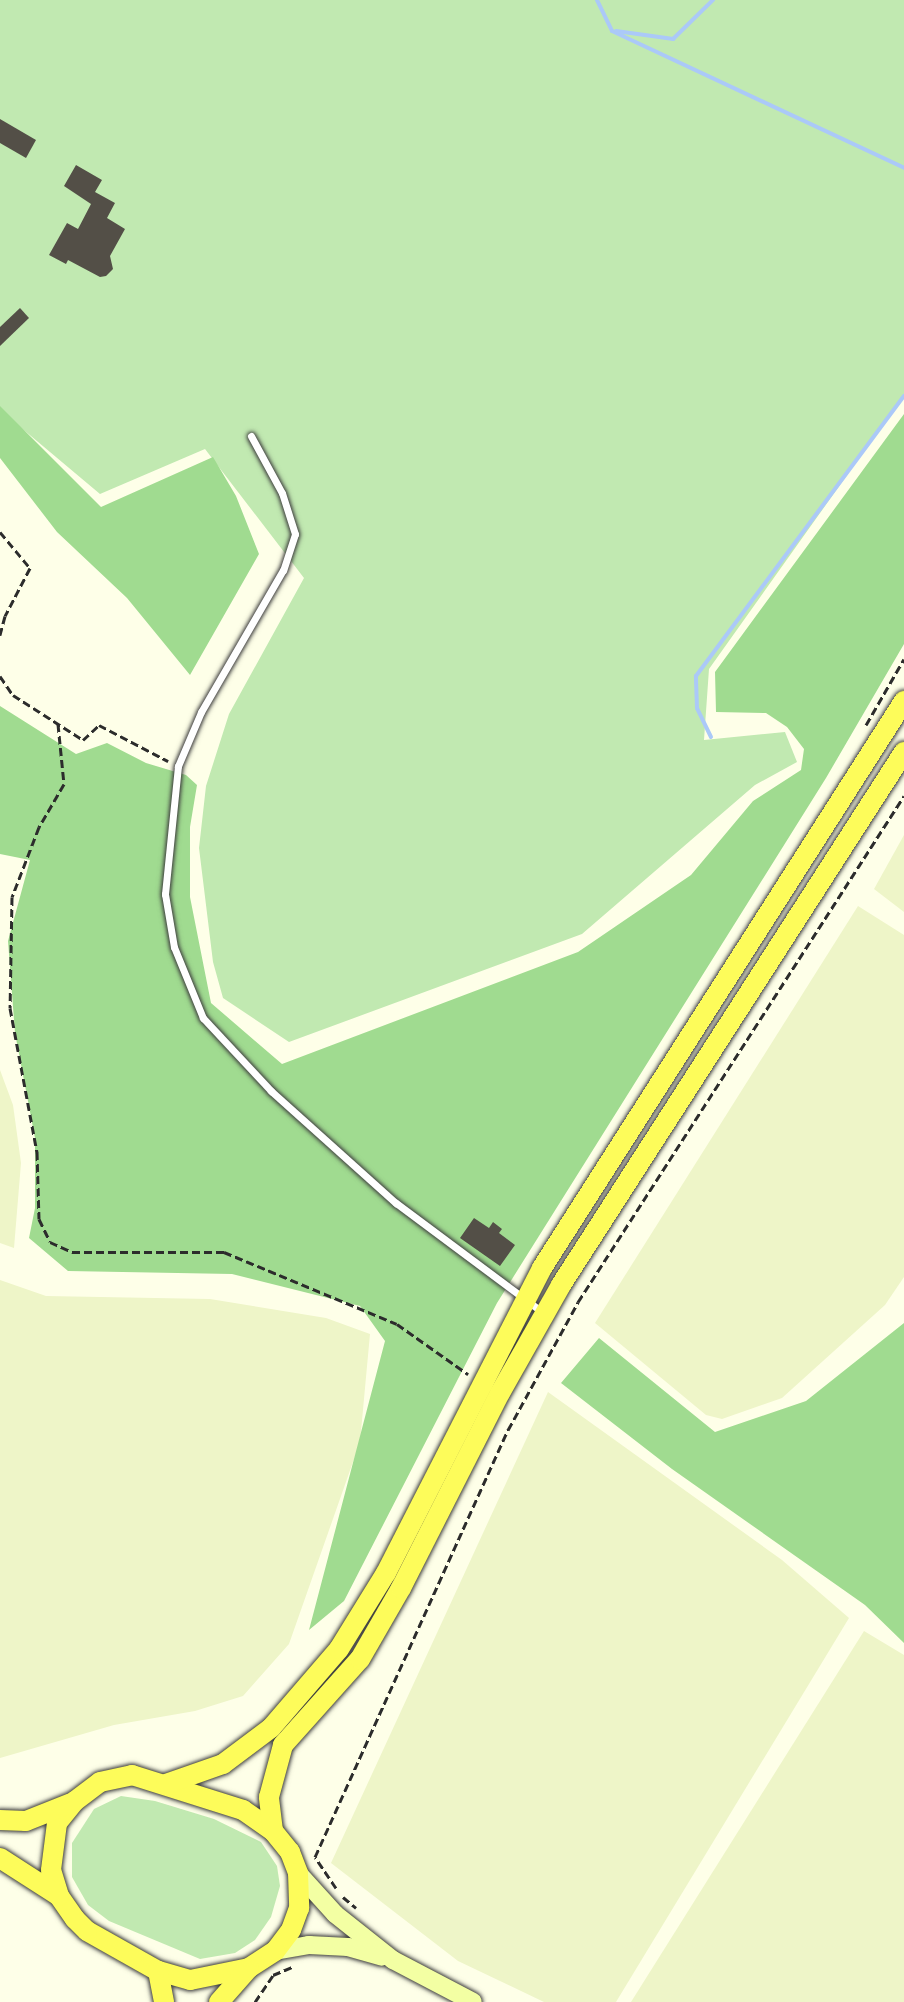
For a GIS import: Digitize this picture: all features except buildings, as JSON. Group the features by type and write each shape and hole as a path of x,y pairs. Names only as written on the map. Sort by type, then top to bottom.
{"main road":[{"path":"166,1784 223,1764 271,1728 339,1649 386,1573 524,1302 675,1058 904,701"},
{"path":"273,1831 269,1797 283,1745 360,1659 401,1588 545,1314 904,752"},
{"path":"59,1896 51,1870 57,1823 75,1801 100,1782 132,1775 243,1810 273,1831 290,1852 298,1873 299,1908 291,1930 275,1951 249,1968 219,2002"},
{"path":"0,1820 26,1821 75,1801"},
{"path":"0,1858 59,1896 87,1931 158,1971 190,1980 249,1968"},
{"path":"158,1971 164,2002"}],"street":[{"path":"298,1873 356,1932 393,1960 473,2002"},
{"path":"275,1951 309,1945 348,1947 393,1960"}],"lane":[{"path":"251,436 282,493 295,534 283,570 201,712 178,766 165,894 174,947 203,1018 271,1091 396,1203 524,1302 545,1314"}],"path":[{"path":"0,532 30,568 5,616 0,635"},
{"path":"0,676 13,695 83,740 99,725 178,766"},
{"path":"58,724 64,784 39,827 12,897 10,1008 37,1152 39,1219 50,1242 72,1252 224,1252 397,1324 481,1383"},
{"path":"356,1932 366,1917 339,1893 315,1857 508,1430 578,1302 904,796"},
{"path":"255,2002 273,1975 305,1963"}],"green space":[{"path":"0,0 904,0 904,395 709,669 704,740 785,732 797,762 755,785 582,934 289,1042 223,998 213,962 199,848 206,786 229,714 304,578 205,449 100,494 0,410"},
{"path":"0,406 101,507 213,457 236,496 259,554 190,675 127,598 57,532 0,458"},
{"path":"904,414 904,644 826,778 497,1303 344,1601 309,1630 385,1341 360,1306 232,1274 68,1271 29,1238 35,1208 35,1138 15,1033 8,941 30,860 0,854 0,706 76,754 107,743 146,763 186,775 197,785 190,827 190,897 211,1003 282,1064 578,952 691,875 753,801 801,770 804,749 787,727 766,713 716,712 715,672"},
{"path":"904,835 904,912 874,889"},
{"path":"858,906 904,935 904,1277 885,1305 782,1398 722,1419 706,1415 595,1323"},
{"path":"0,1070 13,1105 21,1163 14,1248 0,1243"},
{"path":"0,1280 46,1296 210,1299 326,1318 370,1334 360,1442 289,1644 243,1696 195,1711 114,1725 0,1758"},
{"path":"904,1323 904,1643 865,1605 672,1469 561,1383 599,1338 715,1432 806,1401"},
{"path":"548,1392 782,1560 849,1618 616,2002 544,2002 458,1961 331,1863"},
{"path":"864,1631 904,1655 904,2002 631,2002"},
{"path":"121,1796 155,1801 214,1819 261,1842 277,1866 280,1886 271,1917 255,1940 235,1953 200,1959 109,1921 88,1905 72,1877 72,1843 94,1809"}],"waterway":[{"path":"597,0 612,31 904,168"},
{"path":"616,31 673,39 713,0"},
{"path":"711,737 697,708 696,676 904,396"}]}
